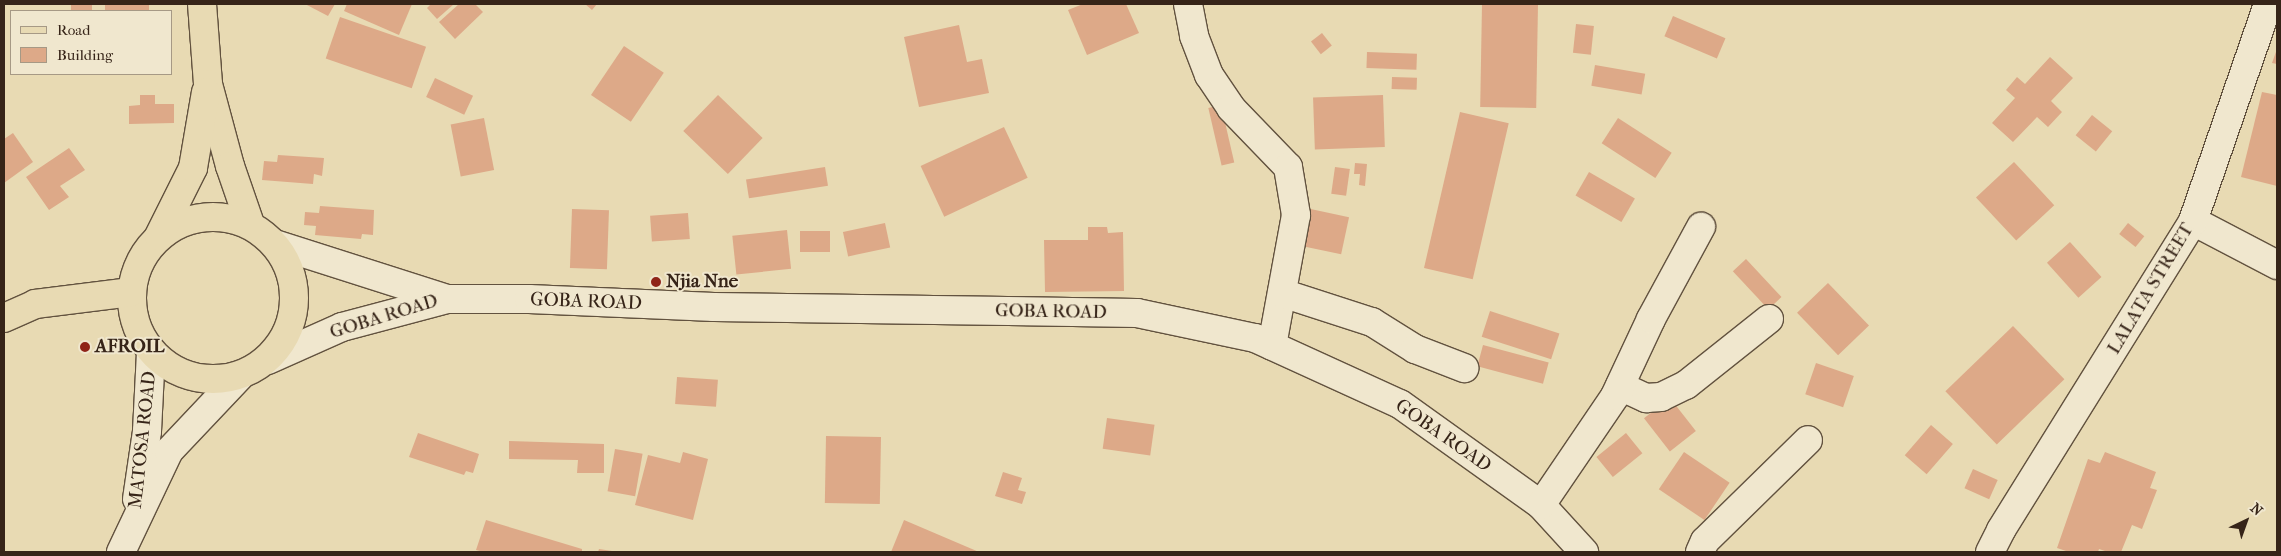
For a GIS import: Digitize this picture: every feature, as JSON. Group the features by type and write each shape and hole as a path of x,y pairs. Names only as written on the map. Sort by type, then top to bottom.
{"main road":[{"path":"202,4 208,84 230,166 250,224"},
{"path":"159,236 187,220 219,216 250,224 275,244 291,272 295,304 288,335 268,360 240,376 208,380 177,372 151,352 135,324 130,292 139,261 159,236 192,168 208,84"},
{"path":"4,318 35,304 130,292"}],"street":[{"path":"1188,4 1194,36 1209,75 1231,108 1288,167 1296,214 1272,346"},
{"name":"LALATA STREET","path":"1990,552 2001,530 2193,220 2268,4"},
{"path":"2193,220 2277,265"},
{"path":"1541,505 1620,386 1651,319 1701,227"},
{"name":"GOBA ROAD","path":"275,244 447,299"},
{"path":"1282,293 1372,322 1415,349 1464,368"},
{"name":"GOBA ROAD","path":"268,360 342,327 447,299 529,299 714,307 1137,313 1255,338 1400,404 1541,505 1584,552"},
{"path":"1620,386 1646,398 1661,397 1686,385 1769,319"},
{"name":"MATOSA ROAD","path":"133,528 147,431 151,352"},
{"name":"MATOSA ROAD","path":"121,552 169,451 240,376"},
{"path":"1700,552 1705,541 1808,440"}],"building":[{"path":"71,4 92,4 92,10 71,10"},
{"path":"105,4 149,4 149,10 105,10"},
{"path":"305,4 335,4 328,16"},
{"path":"347,4 412,4 399,35 344,11"},
{"path":"431,4 454,4 437,19 427,8"},
{"path":"459,4 475,4 483,12 455,39 439,22"},
{"path":"585,4 597,4 592,10"},
{"path":"1083,4 1126,4 1139,33 1087,55 1068,10"},
{"path":"1482,4 1538,5 1536,108 1480,107"},
{"path":"1673,16 1725,38 1717,59 1664,36"},
{"path":"340,17 426,47 412,88 326,59"},
{"path":"1576,24 1594,26 1591,55 1573,53"},
{"path":"959,25 967,62 982,59 989,93 919,107 904,37"},
{"path":"1322,33 1332,46 1321,54 1311,42"},
{"path":"624,46 664,73 631,122 591,95"},
{"path":"2277,49 2277,64 2272,63"},
{"path":"1367,52 1417,54 1416,70 1366,68"},
{"path":"2050,57 2073,78 2051,101 2062,112 2048,127 2037,117 2013,142 1992,123 2015,98 2006,90 2017,77 2025,84"},
{"path":"1595,65 1645,74 1642,95 1591,86"},
{"path":"1392,77 1417,78 1417,90 1392,89"},
{"path":"435,78 473,96 464,115 426,97"},
{"path":"2262,92 2277,95 2277,186 2241,177"},
{"path":"140,95 155,95 155,104 174,104 174,123 129,124 129,106 140,105"},
{"path":"718,95 763,138 728,174 683,131"},
{"path":"1383,95 1385,147 1315,149 1313,97"},
{"path":"1221,105 1234,162 1222,165 1208,108"},
{"path":"1460,112 1509,123 1473,279 1424,268"},
{"path":"2092,115 2112,131 2096,152 2076,135"},
{"path":"484,118 494,170 461,177 451,124"},
{"path":"1618,118 1672,153 1655,178 1602,143"},
{"path":"1004,127 1028,178 944,217 921,166"},
{"path":"13,133 33,162 4,183 4,139"},
{"path":"69,148 85,170 60,186 69,197 49,210 26,177"},
{"path":"278,155 324,158 322,176 314,174 313,184 262,180 264,161 277,162"},
{"path":"2014,162 2054,205 2016,241 1976,197"},
{"path":"1355,163 1367,164 1365,186 1359,185 1360,174 1354,174"},
{"path":"825,167 828,186 749,198 746,180"},
{"path":"1335,167 1350,169 1346,196 1331,194"},
{"path":"1589,172 1635,198 1621,222 1576,195"},
{"path":"320,206 374,210 373,235 362,234 361,239 315,235 316,226 304,225 305,212 319,213"},
{"path":"1306,208 1349,217 1341,254 1298,245"},
{"path":"572,209 609,210 607,269 570,268"},
{"path":"688,213 690,239 652,242 650,216"},
{"path":"885,223 890,247 848,256 843,232"},
{"path":"2128,223 2144,236 2136,247 2119,234"},
{"path":"1088,227 1107,227 1108,233 1123,232 1124,291 1045,292 1044,240 1088,240"},
{"path":"787,230 791,269 736,275 732,236"},
{"path":"800,231 830,231 830,252 800,252"},
{"path":"2070,242 2101,277 2078,298 2047,263"},
{"path":"1746,259 1781,297 1768,309 1733,271"},
{"path":"1828,283 1869,325 1838,355 1797,313"},
{"path":"1490,311 1559,334 1551,359 1482,337"},
{"path":"2013,326 2064,379 1997,445 1945,391"},
{"path":"1483,345 1549,363 1543,384 1477,366"},
{"path":"1816,363 1854,376 1843,407 1805,394"},
{"path":"677,377 718,380 716,407 675,404"},
{"path":"1670,398 1696,431 1670,451 1644,418"},
{"path":"1107,418 1155,425 1150,455 1103,449"},
{"path":"1931,425 1953,444 1927,474 1905,455"},
{"path":"418,433 479,454 473,473 466,471 464,475 409,457"},
{"path":"1626,433 1642,453 1613,477 1596,457"},
{"path":"826,436 881,437 880,504 825,503"},
{"path":"509,441 604,444 604,473 577,473 578,460 509,459"},
{"path":"615,449 643,454 635,496 608,491"},
{"path":"683,452 708,459 693,520 635,505 648,455 680,463"},
{"path":"1684,452 1730,483 1704,520 1659,489"},
{"path":"2105,452 2156,472 2150,488 2157,490 2142,529 2132,525 2121,552 2108,552 2099,549 2098,552 2069,552 2057,548 2088,459 2100,463"},
{"path":"1973,469 1998,480 1989,499 1964,488"},
{"path":"1003,472 1022,478 1018,490 1026,492 1022,504 995,496"},
{"path":"486,520 582,549 582,552 484,552 476,550"},
{"path":"904,520 979,552 891,552"},
{"path":"599,549 612,551 612,552 598,552"}],"place":[{"name":"Njia Nne","path":"656,282"},
{"name":"AFROIL","path":"85,347"}]}
